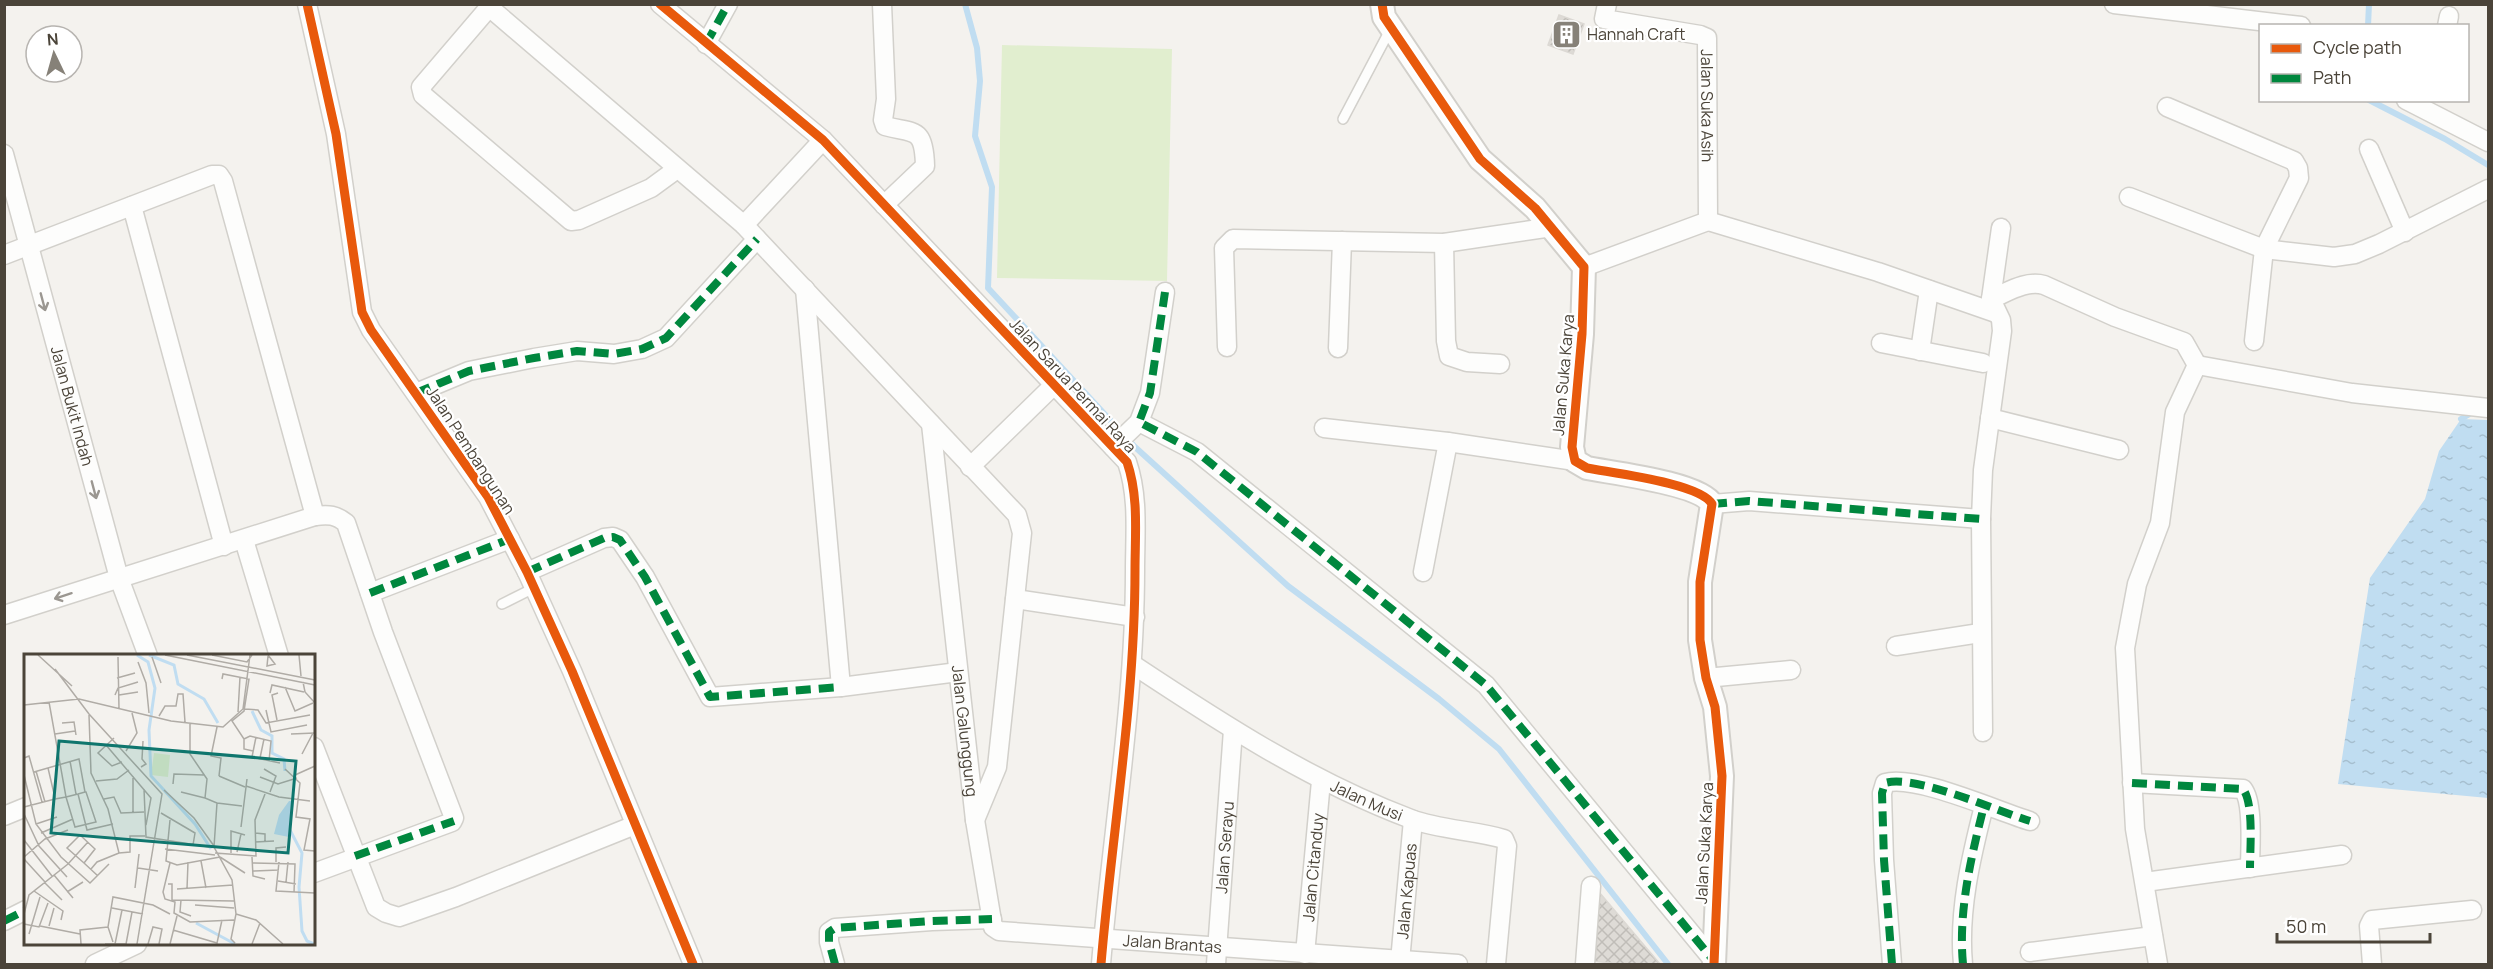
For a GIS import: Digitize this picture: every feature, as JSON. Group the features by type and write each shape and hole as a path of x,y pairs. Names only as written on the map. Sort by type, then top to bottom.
{"street":[{"name":"Jalan Pembangunan","path":"307,4 336,134 362,312 371,330 488,497 510,538 572,671 693,964"},
{"name":"Jalan Sarua Permai Raya","path":"660,4 823,140 1054,385 1125,435 1126,462 1133,481 1136,503 1135,617 1101,964"},
{"path":"706,44 728,4"},
{"path":"882,4 886,99 883,120 885,126 915,132 919,138 925,166 884,205"},
{"path":"1382,4 1384,17 1480,159 1495,175 1515,189 1552,227 1584,267 1708,221 1878,272 1929,290 1994,306 2023,285 2036,283 2044,285 2115,317 2184,342 2197,365"},
{"name":"Jalan Suka Asih","path":"1607,4 1604,19 1707,38 1708,221"},
{"path":"2115,4 2212,10 2290,24"},
{"path":"677,169 651,188 579,220 571,221 421,91 421,87 491,6 744,225 1017,515 1022,533 997,767 975,820"},
{"path":"2427,106 2488,142"},
{"path":"2167,107 2294,161 2298,168 2299,178 2264,249 2254,341"},
{"path":"744,225 823,140"},
{"path":"2369,149 2405,232"},
{"name":"Jalan Bukit Indah","path":"4,154 118,579 147,654"},
{"path":"4,255 212,175 219,175 223,181 315,516"},
{"path":"2129,197 2264,249 2334,257 2355,254 2405,232 2488,189"},
{"path":"132,206 224,546"},
{"path":"1227,347 1224,248 1233,239 1444,243 1552,227"},
{"path":"1983,732 1980,633 1981,519 1989,418 2002,331 2001,320 1994,306 2001,228"},
{"path":"416,393 469,371 534,358 577,351 614,354 642,349 666,338 757,239"},
{"path":"1338,348 1342,241"},
{"path":"1444,243 1446,340 1449,356 1467,362 1500,364"},
{"name":"Jalan Suka Karya","path":"1575,461 1572,447 1582,334 1584,267"},
{"path":"805,289 841,687"},
{"path":"1920,351 1929,290"},
{"path":"1165,292 1150,393 1125,435 1197,452 1486,685 1714,963"},
{"path":"1881,343 1983,363"},
{"path":"2197,365 2352,393 2488,408"},
{"path":"2158,964 2135,829 2125,648 2137,584 2160,524 2175,412 2197,365"},
{"path":"970,467 1054,385"},
{"path":"1989,418 2119,450"},
{"name":"Jalan Galunggung","path":"931,424 975,820 992,919"},
{"path":"1324,428 1448,442 1575,461 1587,468 1684,487 1707,497 1713,504 1749,501 1981,519"},
{"path":"1423,572 1448,442"},
{"name":"Jalan Suka Karya","path":"1713,504 1700,582 1700,640 1706,678 1715,706 1722,777 1714,963"},
{"path":"6,610 118,579 315,516 325,514 338,516 346,523 454,818 452,822 315,873"},
{"path":"530,580 604,538 613,537 620,540 645,577 711,697 841,687 958,672"},
{"path":"370,593 510,538"},
{"path":"244,540 278,654"},
{"path":"1015,599 1135,617"},
{"path":"1896,646 1980,633"},
{"name":"Jalan Musi","path":"1132,664 1233,730 1321,781 1413,820 1504,839 1508,846 1496,964"},
{"path":"1706,678 1791,670"},
{"name":"Jalan Serayu","path":"1216,957 1233,730"},
{"path":"315,750 376,906 386,913 399,917 456,897 635,825"},
{"name":"Jalan Citanduy","path":"1305,954 1321,781"},
{"path":"1892,964 1884,860 1883,786 1891,781 1921,784 2030,821"},
{"path":"2132,783 2243,789 2247,794 2249,806 2250,868"},
{"path":"1963,964 1962,923 1969,876 1984,806"},
{"path":"4,816 24,808"},
{"name":"Jalan Kapuas","path":"1400,961 1413,820"},
{"path":"2145,882 2342,855"},
{"path":"1585,964 1591,886"},
{"path":"2372,964 2369,926 2372,920 2472,910"},
{"path":"4,921 24,911"},
{"path":"835,964 829,942 830,932 835,928 992,919 993,927 999,931 1103,939"},
{"path":"2030,952 2153,936"},
{"name":"Jalan Brantas","path":"1103,939 1216,957 1305,954 1458,964"},
{"path":"95,964 135,945"}],"lane":[{"path":"1343,119 1391,28"},
{"path":"502,604 530,580"}],"green space":[{"path":"1002,45 1172,49 1167,281 997,278"}],"water":[{"path":"2461,419 2488,420 2488,798 2338,784 2370,578 2425,499 2439,451"}],"building":[{"name":"Hannah Craft","path":"1559,15 1584,24 1573,54 1548,45"},
{"path":"1599,892 1660,964 1593,961"}],"waterway":[{"path":"965,4 977,48 980,81 975,136 992,187 988,288 1135,447 1288,586 1439,699 1499,749 1668,964"},
{"path":"2368,24 2369,4"},
{"path":"2373,102 2445,139 2488,165"},
{"path":"2461,419 2473,412"}],"marked path":[{"path":"706,44 728,4"},
{"path":"416,393 469,371 534,358 577,351 614,354 642,349 666,338 757,239"},
{"path":"1165,292 1150,393 1139,422 1197,452 1486,685 1714,961"},
{"path":"1712,504 1749,501 1981,519"},
{"path":"527,572 604,538 613,537 620,540 645,577 710,697 841,687"},
{"path":"370,593 510,539"},
{"path":"1892,964 1884,860 1882,793 1885,783 1898,782 1935,788 2030,821"},
{"path":"2132,783 2243,789 2250,815 2250,868"},
{"path":"1963,964 1964,905 1970,865 1984,806"},
{"path":"355,856 454,821"},
{"path":"4,921 24,911"},
{"path":"835,964 829,942 829,932 835,928 992,919"}],"cycle path":[{"path":"307,4 336,134 362,312 371,330 488,497 527,572 572,671 693,964"},
{"path":"660,4 823,140 1127,462 1131,475 1136,516 1134,619 1127,718 1101,964"},
{"path":"1382,4 1384,17 1480,159 1535,208 1584,267 1582,334 1572,447 1575,461 1587,468 1634,476 1691,490 1712,504 1700,582 1700,640 1706,678 1715,707 1722,776 1714,964"}],"place":[{"name":"Hannah Craft","path":"1566,34"}]}
